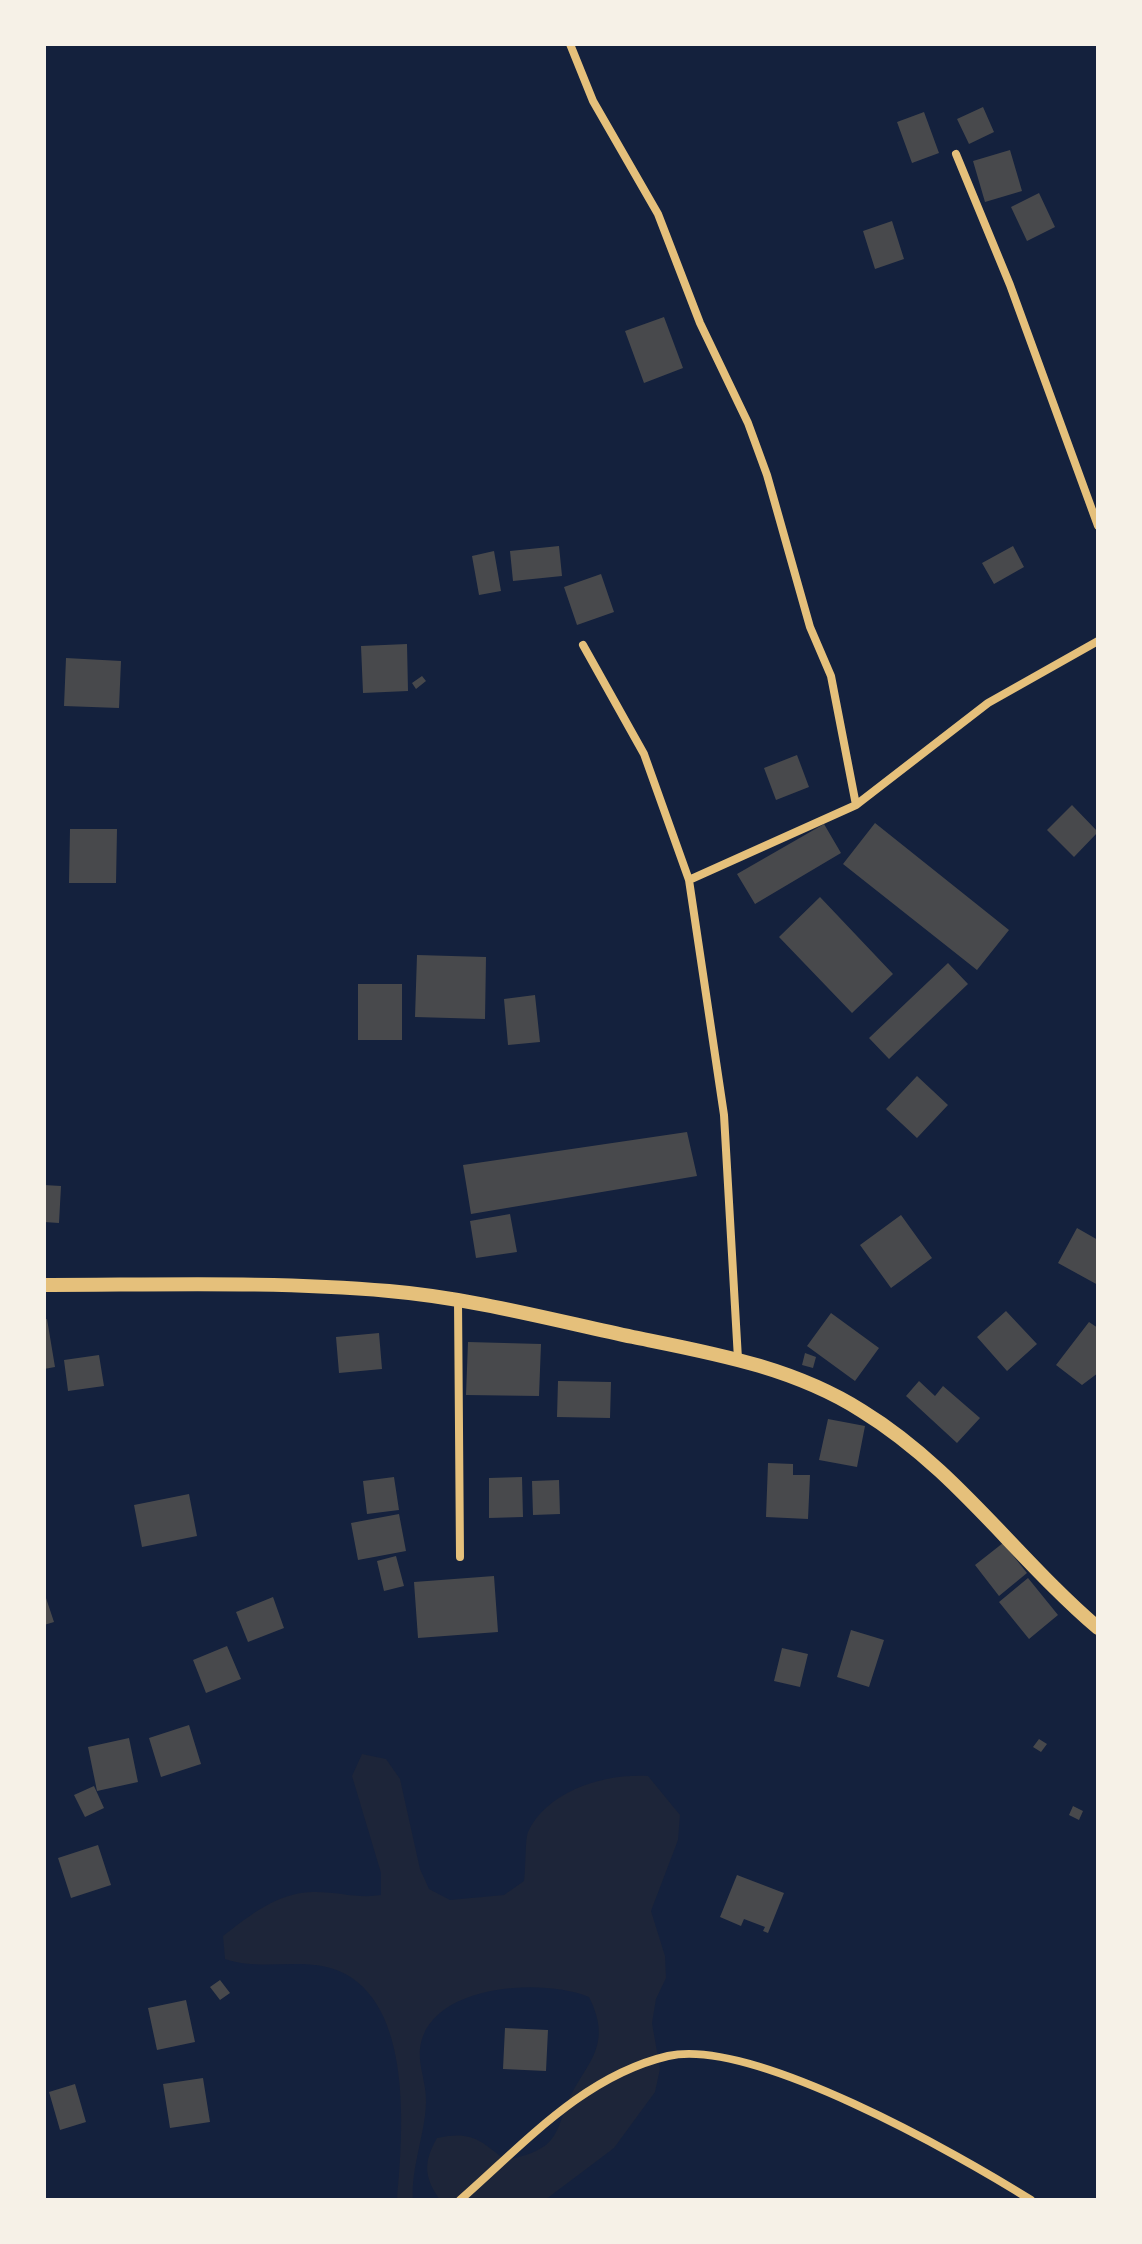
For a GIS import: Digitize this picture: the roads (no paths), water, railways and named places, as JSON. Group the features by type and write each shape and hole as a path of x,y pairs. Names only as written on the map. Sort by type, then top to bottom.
{"street":[{"path":"570,44 593,101 658,214 700,323 748,423 767,475 810,627 831,676 856,805"},
{"path":"956,154 1010,285 1098,526"},
{"path":"689,880 856,805 988,703 1098,641"},
{"path":"583,645 644,754 689,880 710,1001 724,1115 738,1359"},
{"path":"44,1285 389,1291 458,1300 738,1359 807,1382 860,1409 898,1434 964,1491 1070,1604 1098,1628"},
{"path":"458,1300 460,1557"},
{"path":"460,2200 567,2104 623,2072 669,2056 704,2053 746,2062 797,2080 901,2127 1031,2200"}]}
